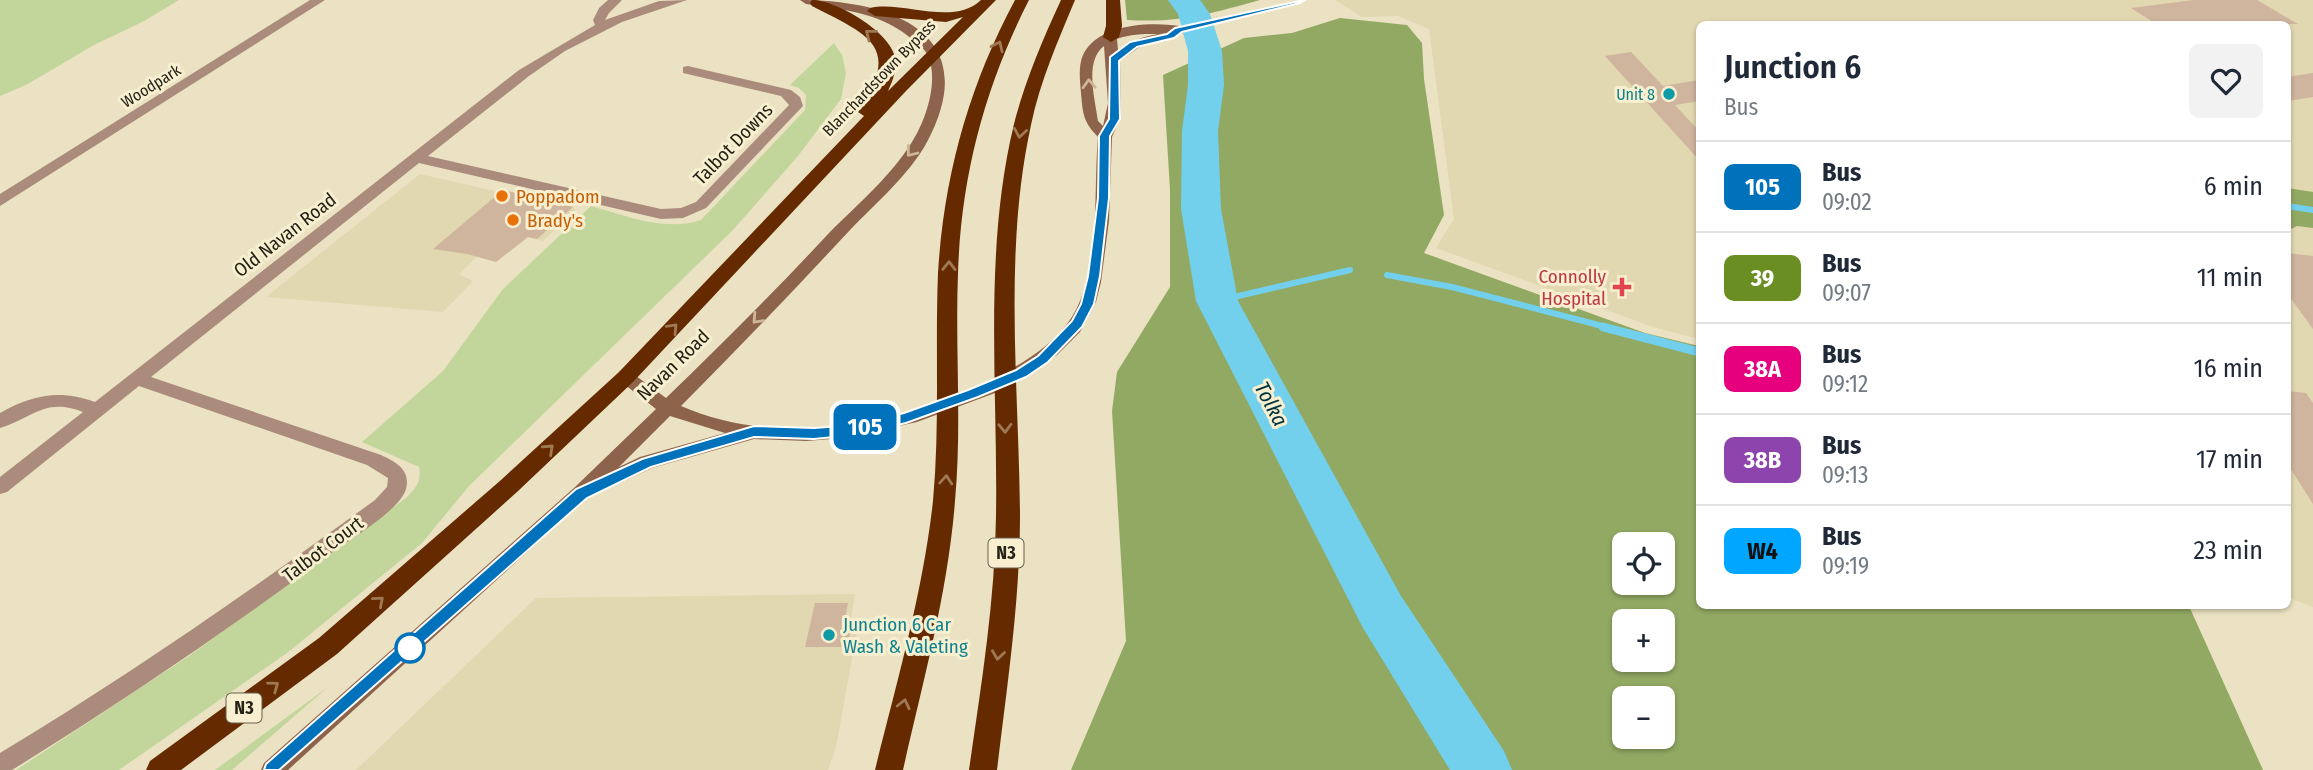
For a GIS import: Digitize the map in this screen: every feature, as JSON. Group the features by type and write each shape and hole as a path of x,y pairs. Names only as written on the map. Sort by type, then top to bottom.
{"highway":[{"path":"888,770 927,611 944,503 948,439 950,242 957,176 971,117 989,67 1022,0"},
{"name":"N3","path":"983,770 1002,625 1008,517 1003,335 1006,248 1013,181 1023,111 1053,28 1068,0"},
{"path":"1111,37 1114,26 1113,0"},
{"path":"804,190 874,102 888,61 884,45 867,29 811,2"},
{"path":"875,11 946,17 986,3"},
{"name":"Blanchardstown Bypass","path":"804,190 934,52 986,3"},
{"name":"Navan Road","path":"160,770 328,646 509,486 626,377 804,190"}],"street":[{"name":"Woodpark","path":"0,201 320,0"},
{"name":"Old Navan Road","path":"601,24 599,20 603,11 616,0"},
{"name":"Old Navan Road","path":"0,487 524,73 601,24 638,10 681,0"},
{"path":"811,2 875,11 905,26 934,52"},
{"path":"1105,136 1091,121 1089,56 1097,45 1123,31 1167,27 1179,30 1171,36 1133,45 1113,60"},
{"path":"626,377 667,408 701,420 754,432 814,433 854,430 906,418 1021,373 1043,359 1078,324 1088,304 1094,276 1103,198 1105,136 1115,119 1111,37"},
{"name":"Navan Road","path":"272,770 582,494 768,308 891,177 919,144 932,115 938,68 934,52"},
{"name":"Talbot Downs","path":"416,158 661,214 683,213 701,205 796,106 795,100 786,93 688,70"},
{"name":"Talbot Court","path":"0,765 79,717 263,593 382,505 396,490 398,476 389,467 374,460 137,379"},
{"path":"0,421 40,400 60,398 77,401 97,410"},
{"path":"582,494 647,463 754,432"}],"shaded area":[{"name":"Connolly Hospital","path":"1335,0 2313,0 2313,607 2291,599 2291,21 1696,21 1696,338 1653,327 1436,248 1454,219 1429,29 1398,16 1362,17"},
{"path":"420,174 499,192 498,188 573,207 575,211 543,241 528,237 477,257 459,274 473,281 443,312 266,297"},
{"path":"855,594 851,619 859,620 836,747 828,770 356,770 536,598"}],"green space":[{"path":"0,0 179,0 26,85 0,96"},
{"path":"1125,0 1260,0 1195,16 1146,21 1127,20"},
{"path":"1340,18 1407,25 1422,43 1424,79 1444,215 1424,253 1645,333 1696,345 1696,609 2190,609 2263,770 1071,770 1126,641 1112,411 1117,372 1170,287 1170,190 1163,75 1244,38 1292,33"},
{"path":"834,43 842,55 846,73 841,99 798,156 733,230 469,486 422,543 287,653 119,770 16,770 189,656 406,498 417,484 419,467 362,442 443,371 503,289 591,206 660,223 701,220 805,110 806,95 799,88 790,85"},
{"path":"2291,189 2313,192 2313,228 2297,226 2291,229"},
{"path":"328,687 232,770 215,770"}],"building":[{"path":"2194,0 2257,0 2298,24 2291,24 2291,21 2151,21 2131,8"},
{"name":"Unit 8","path":"1631,52 1663,86 1696,80 1696,102 1675,105 1696,128 1696,157 1605,56"},
{"path":"2313,73 2313,97 2291,100 2291,76"},
{"name":"Brady's","path":"503,190 573,207 537,239 528,237 496,262 433,249"},
{"path":"2291,253 2313,256 2313,329 2291,299"},
{"path":"2291,391 2306,393 2313,403 2313,504 2291,469"},
{"name":"Junction 6 Car Wash & Valeting","path":"815,603 848,603 844,623 852,624 847,647 805,647"}],"waterway":[{"name":"Tolka","path":"1184,0 1194,14 1205,51 1206,85 1200,131 1201,209 1217,301 1382,612 1483,770"},
{"path":"2291,207 2313,210"},
{"path":"1217,301 1350,270"},
{"path":"1387,275 1452,287 1610,328"},
{"path":"1603,327 1696,351"}],"bus line":[{"name":"105","path":"273,770 582,494 610,479 668,456 754,432 814,433 854,430 906,418 973,394 1021,373 1043,359 1078,324 1088,304 1099,241 1105,136 1115,119 1113,60 1133,45 1144,41 1300,0"}],"place":[{"name":"Unit 8","path":"1669,94"},
{"name":"Poppadom","path":"502,196"},
{"name":"Brady's","path":"513,220"},
{"name":"Connolly Hospital","path":"1622,287"},
{"name":"Junction 6 Car Wash & Valeting","path":"829,635"}]}
